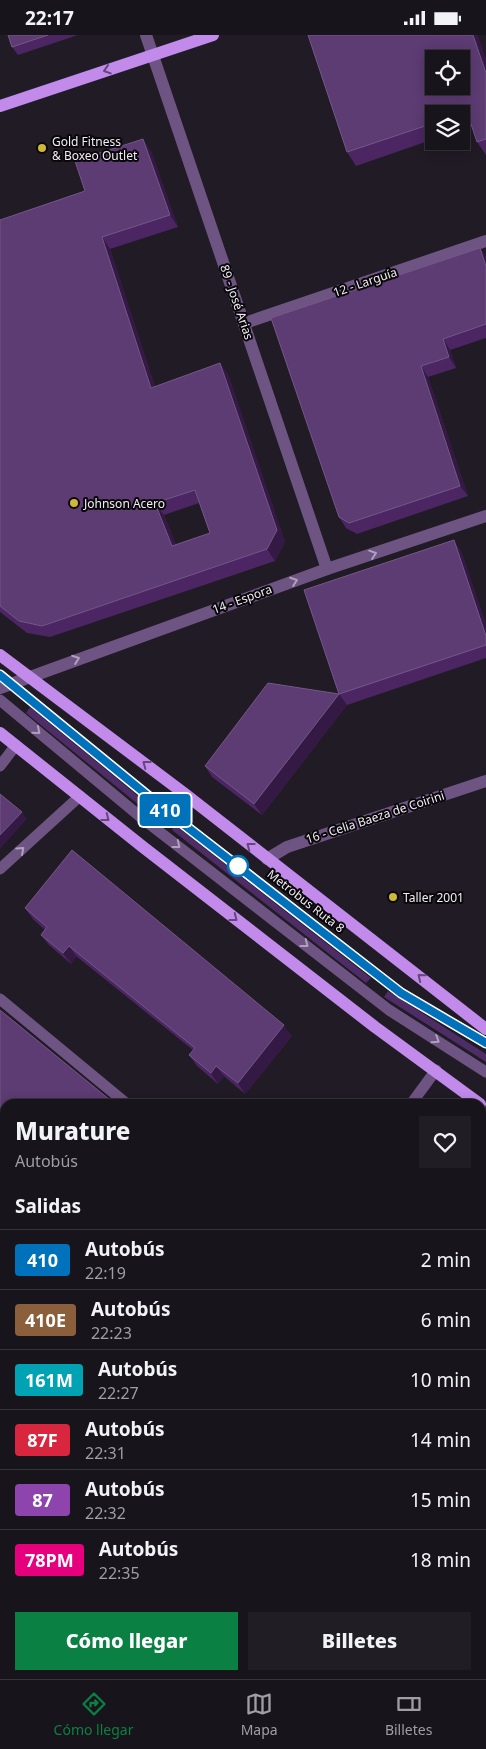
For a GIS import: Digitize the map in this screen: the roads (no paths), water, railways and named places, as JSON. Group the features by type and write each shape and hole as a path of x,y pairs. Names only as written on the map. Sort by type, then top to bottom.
{"main road":[{"path":"0,106 213,35"},
{"path":"0,655 30,676 416,973 486,1029"},
{"path":"0,733 375,1027 474,1099"}],"street":[{"name":"89 - José Arias","path":"146,35 327,569"},
{"name":"12 - Larguía","path":"245,323 486,241"},
{"name":"14 - Espora","path":"5,686 327,569 486,515"},
{"name":"16 - Celia Baeza de Coirini","path":"267,859 287,847 486,781"}],"lane":[{"name":"Metrobus Ruta 8","path":"0,675 5,686 401,993 486,1043"},
{"path":"0,700 143,819 389,1010 486,1072"},
{"path":"0,766 16,745"},
{"path":"0,869 80,796"},
{"path":"0,999 121,1099"},
{"path":"415,1099 436,1070"}],"place":[{"name":"Gold Fitness & Boxeo Outlet","path":"42,148"},
{"name":"Johnson Acero","path":"74,503"},
{"name":"Taller 2001","path":"393,897"}]}
